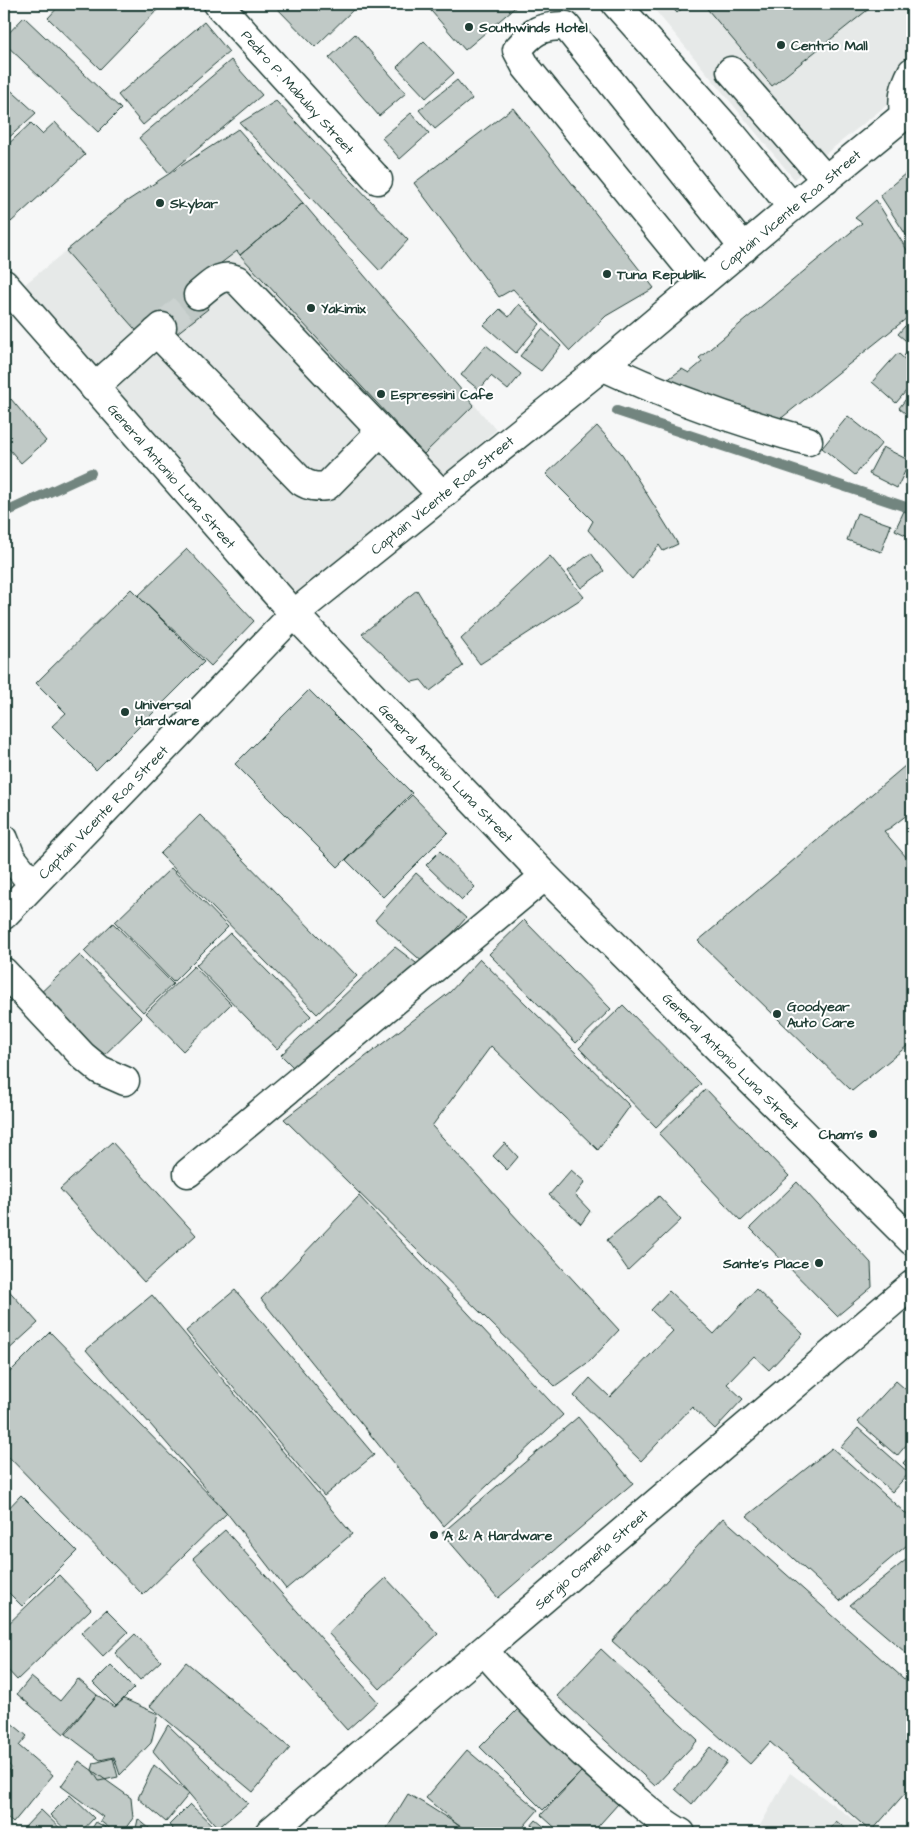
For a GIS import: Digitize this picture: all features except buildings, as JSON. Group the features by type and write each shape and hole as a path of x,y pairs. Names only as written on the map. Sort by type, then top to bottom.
{"street":[{"name":"Pedro P. Mabulay Street","path":"218,4 378,180"},
{"path":"616,4 731,133 792,207"},
{"path":"702,283 526,67 517,50 530,35 548,26 566,26 744,248"},
{"path":"731,70 826,180"},
{"path":"908,112 902,101 912,72"},
{"name":"Captain Vicente Roa Street","path":"4,915 294,614 602,366 908,112"},
{"path":"198,295 220,277 231,277 237,280 442,496"},
{"name":"General Antonio Luna Street","path":"4,284 294,614 545,876 912,1241"},
{"path":"94,388 159,329 301,481 307,485 327,486 380,432"},
{"path":"602,366 644,386 726,416 808,442"},
{"path":"4,839 11,857 33,885"},
{"path":"188,1173 545,876"},
{"path":"4,972 83,1056 100,1070 125,1081"},
{"name":"Sergio Osmeña Street","path":"270,1833 912,1285"},
{"path":"484,1651 536,1708 606,1774 667,1826 682,1833"}],"shaded area":[{"path":"650,4 912,4 912,85 794,179"},
{"path":"238,129 496,430 299,602 18,290 124,203"},
{"path":"790,1773 872,1833 765,1833 758,1829"}],"waterway":[{"path":"617,411 912,509"},
{"path":"4,513 91,473"}],"tunnel":[{"path":"162,327 198,295"}],"place":[{"name":"Southwinds Hotel","path":"469,27"},
{"name":"Centrio Mall","path":"781,45"},
{"name":"Skybar","path":"160,203"},
{"name":"Tuna Republik","path":"607,274"},
{"name":"Yakimix","path":"311,308"},
{"name":"Espressini Cafe","path":"381,394"},
{"name":"Universal Hardware","path":"125,712"},
{"name":"Goodyear Auto Care","path":"777,1014"},
{"name":"Cham’s","path":"873,1134"},
{"name":"Sante's Place","path":"819,1263"},
{"name":"A & A Hardware","path":"434,1535"}]}
